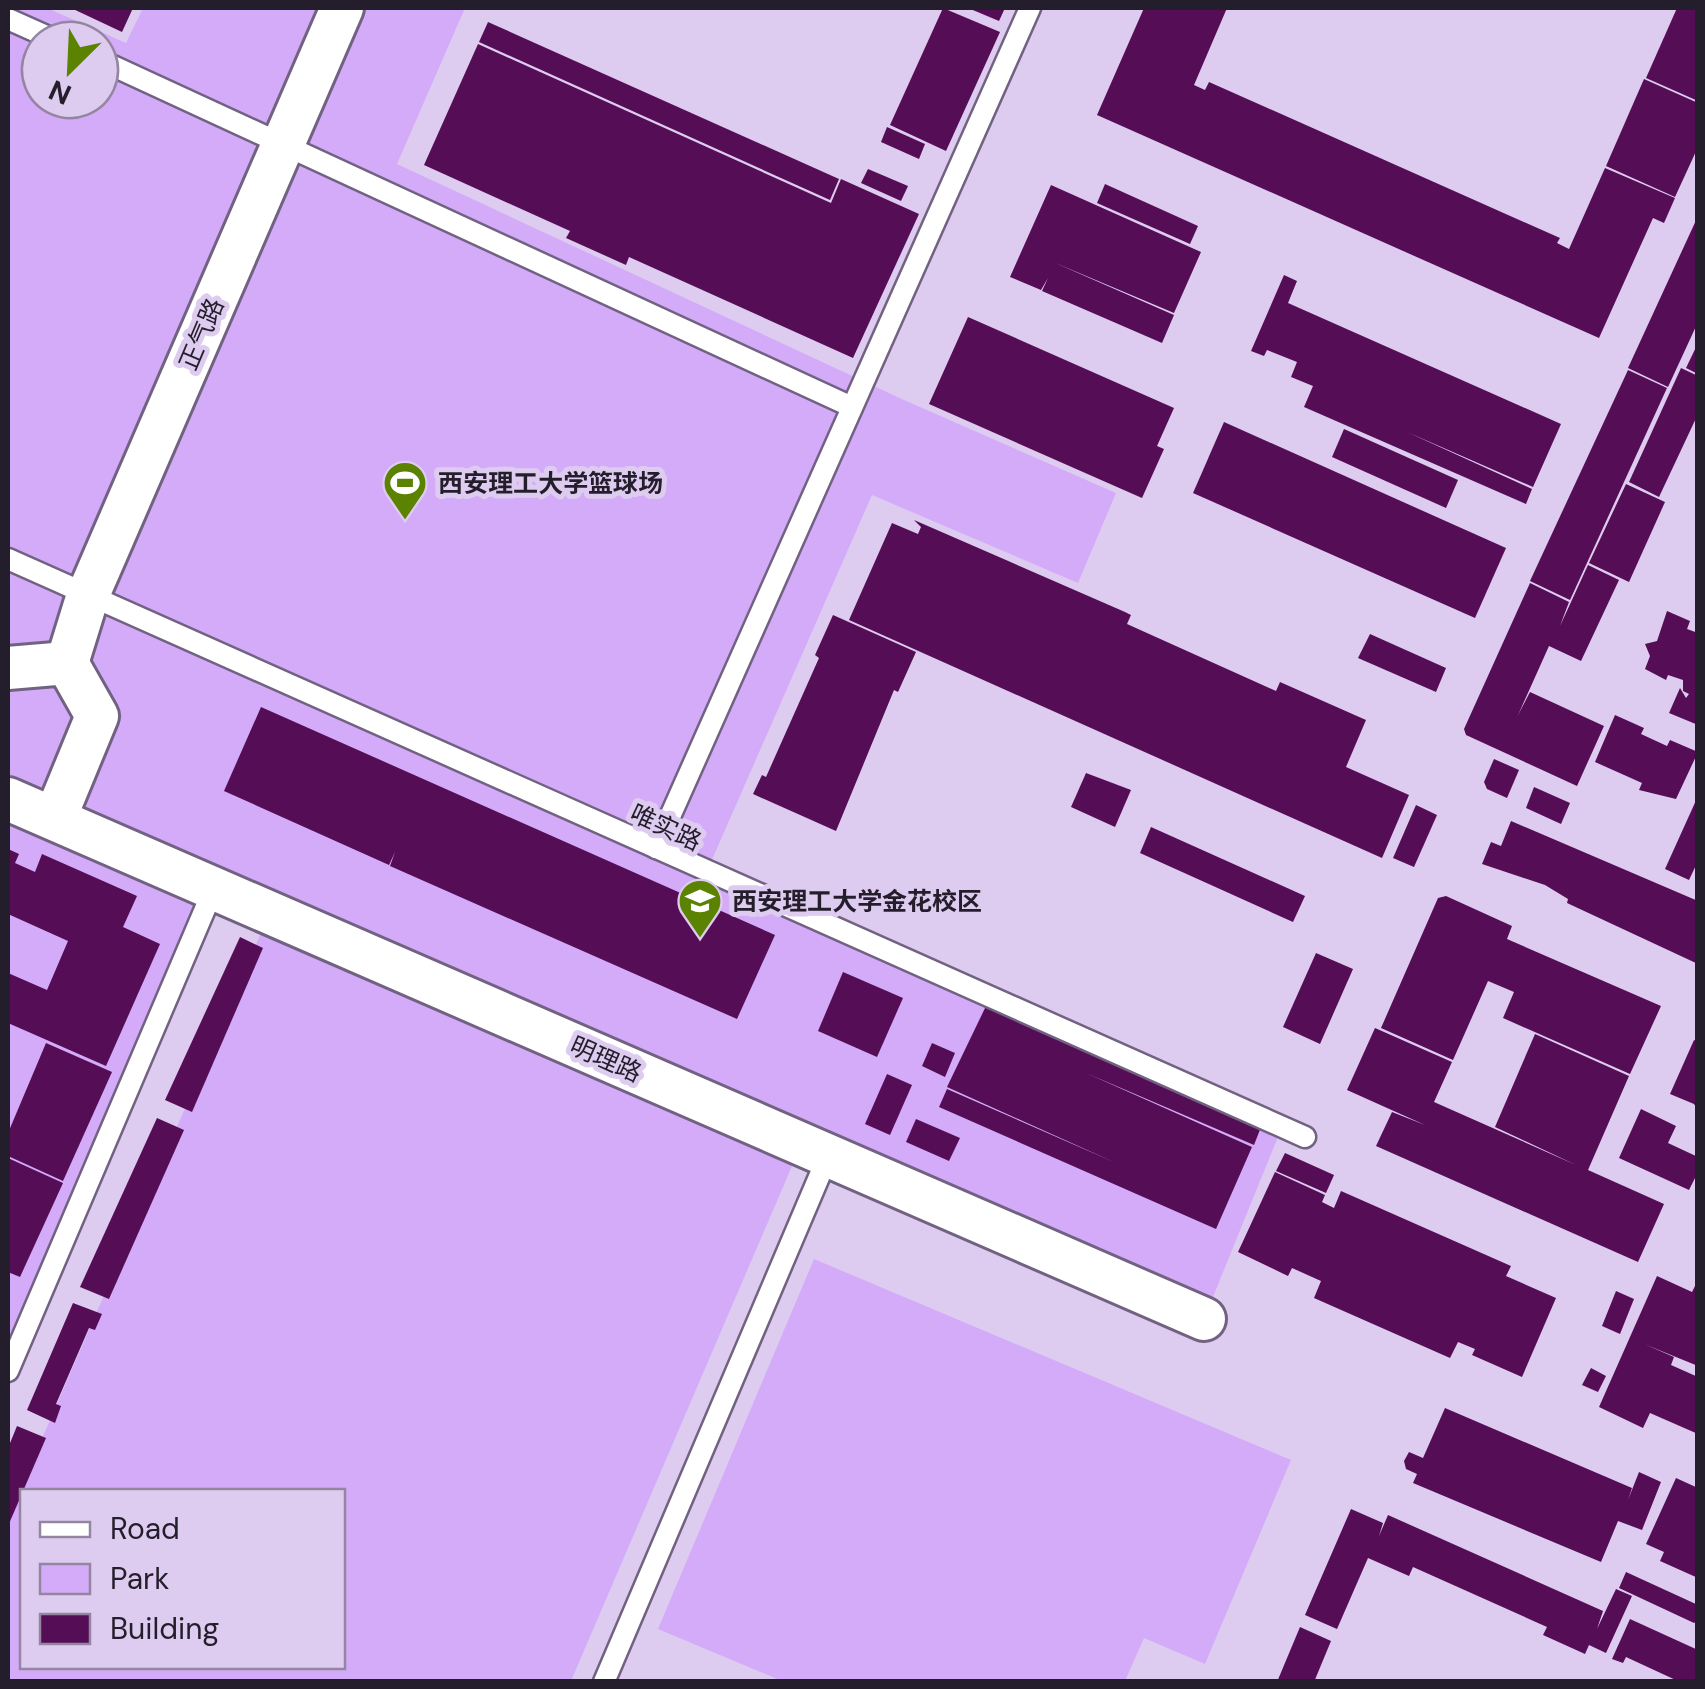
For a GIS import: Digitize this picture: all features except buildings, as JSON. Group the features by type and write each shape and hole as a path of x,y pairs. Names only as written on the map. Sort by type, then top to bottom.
{"street":[{"name":"正气路","path":"67,663 88,595 342,8"},
{"path":"8,668 67,663 97,716 55,818"},
{"name":"明理路","path":"8,799 1204,1318"}],"lane":[{"path":"656,848 1030,8"},
{"path":"120,69 852,407"},
{"name":"唯实路","path":"8,560 1305,1138"},
{"path":"8,1372 214,888"},
{"path":"604,1682 828,1156"}],"green space":[{"path":"8,8 47,8 74,20 20,20 20,120 120,120 120,40 126,43 143,8 465,8 397,164 904,400 1116,493 1078,583 872,495 707,871 1282,1127 1204,1319 8,786"},
{"path":"8,795 214,888 8,1344"},
{"path":"270,912 801,1145 571,1681 8,1682 8,1517 20,1489 20,1669 345,1669 345,1489 20,1489"},
{"path":"814,1259 1291,1460 1205,1664 1144,1638 1125,1681 782,1681 658,1629"}],"place":[{"name":"西安理工大学篮球场","path":"405,521"},
{"name":"西安理工大学金花校区","path":"700,939"}]}
